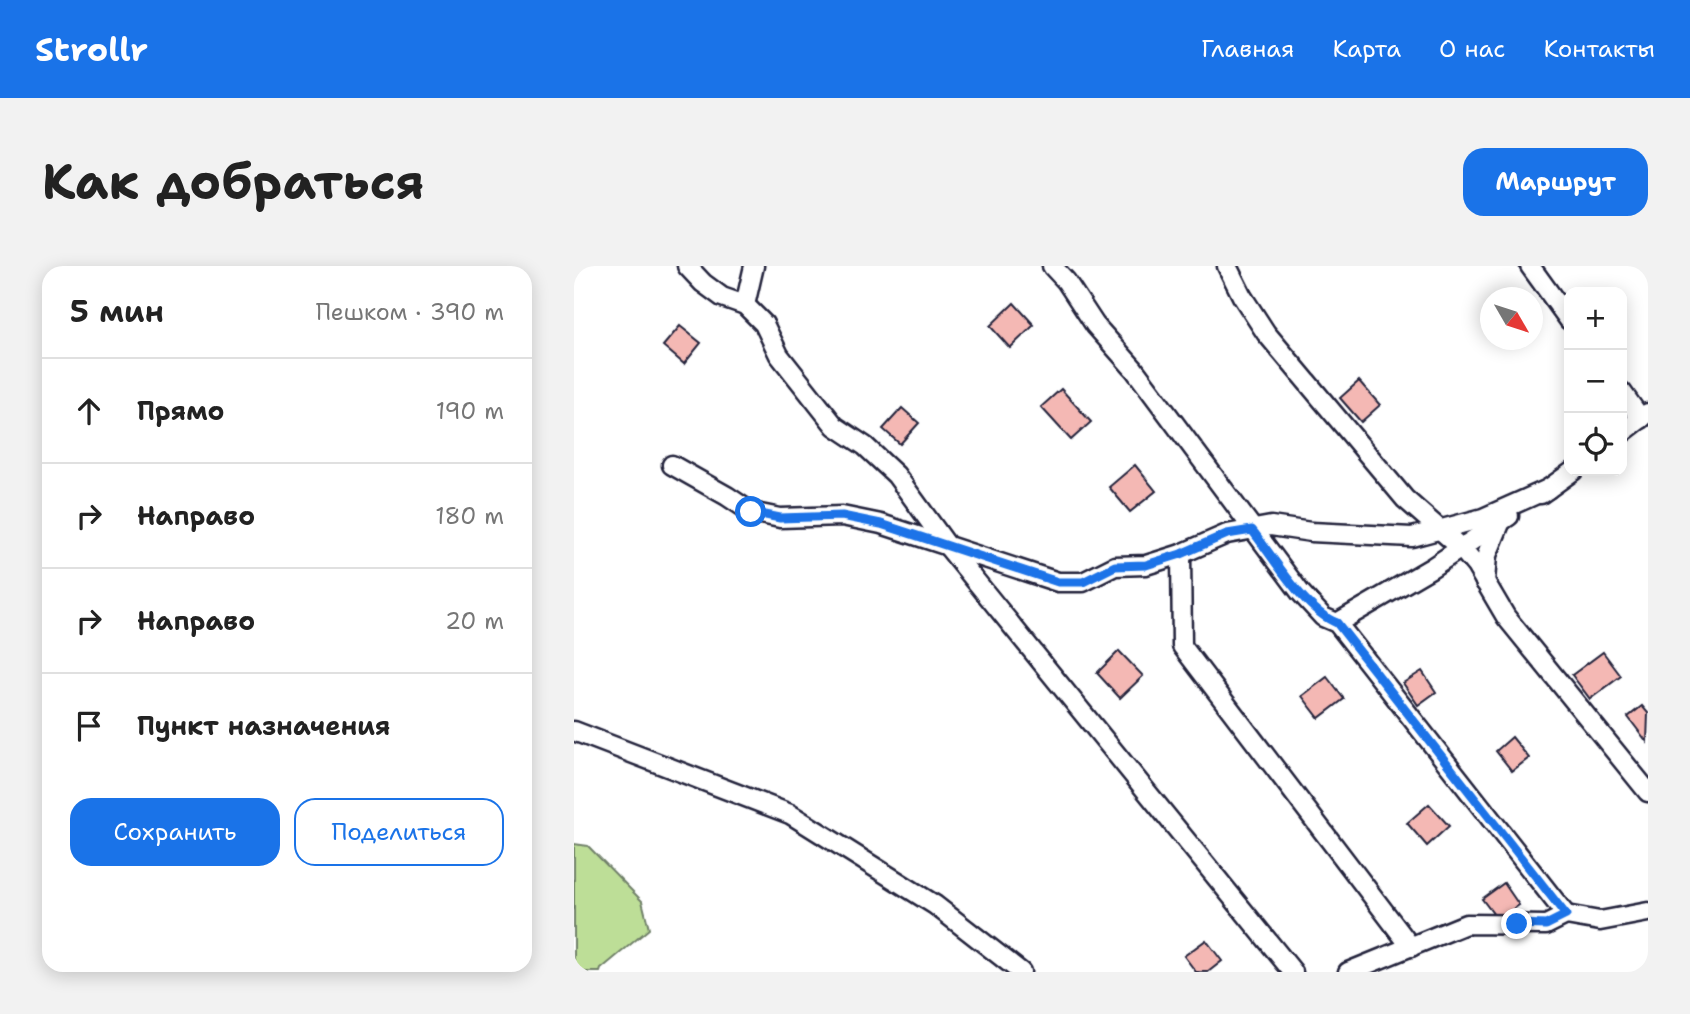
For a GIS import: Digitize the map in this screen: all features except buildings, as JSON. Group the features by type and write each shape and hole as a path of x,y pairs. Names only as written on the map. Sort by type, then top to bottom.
{"street":[{"path":"687,266 703,284 722,297 745,305 764,324 779,355 835,426 865,446 895,475 949,548 1293,972"},
{"path":"745,305 754,266"},
{"path":"1052,266 1307,600 1323,617 1337,623 1566,915"},
{"path":"1227,266 1266,333 1405,499 1461,548 1476,566 1506,617 1648,792"},
{"path":"1530,266 1564,313"},
{"path":"1627,398 1644,416 1627,429"},
{"path":"672,465 751,512 780,518 842,516 881,524 1058,582 1083,582 1115,566 1146,565 1181,554 1227,534 1271,526 1311,532 1412,537 1483,518 1548,489"},
{"path":"1337,623 1431,568 1566,476"},
{"path":"1405,499 1451,517 1483,518"},
{"path":"1485,582 1487,555 1502,521"},
{"path":"1181,554 1181,646 1411,947"},
{"path":"574,731 790,814 935,905 1021,972"},
{"path":"1348,972 1466,924 1546,925 1566,915 1600,921 1648,912"}],"green space":[{"path":"574,844 588,846 642,901 649,929 600,972 574,972"}],"route":[{"path":"751,512 780,518 842,516 881,524 1058,582 1083,582 1115,566 1146,565 1181,554 1227,534 1252,530 1300,592 1323,617 1337,623 1566,915 1546,925 1517,924"}]}
